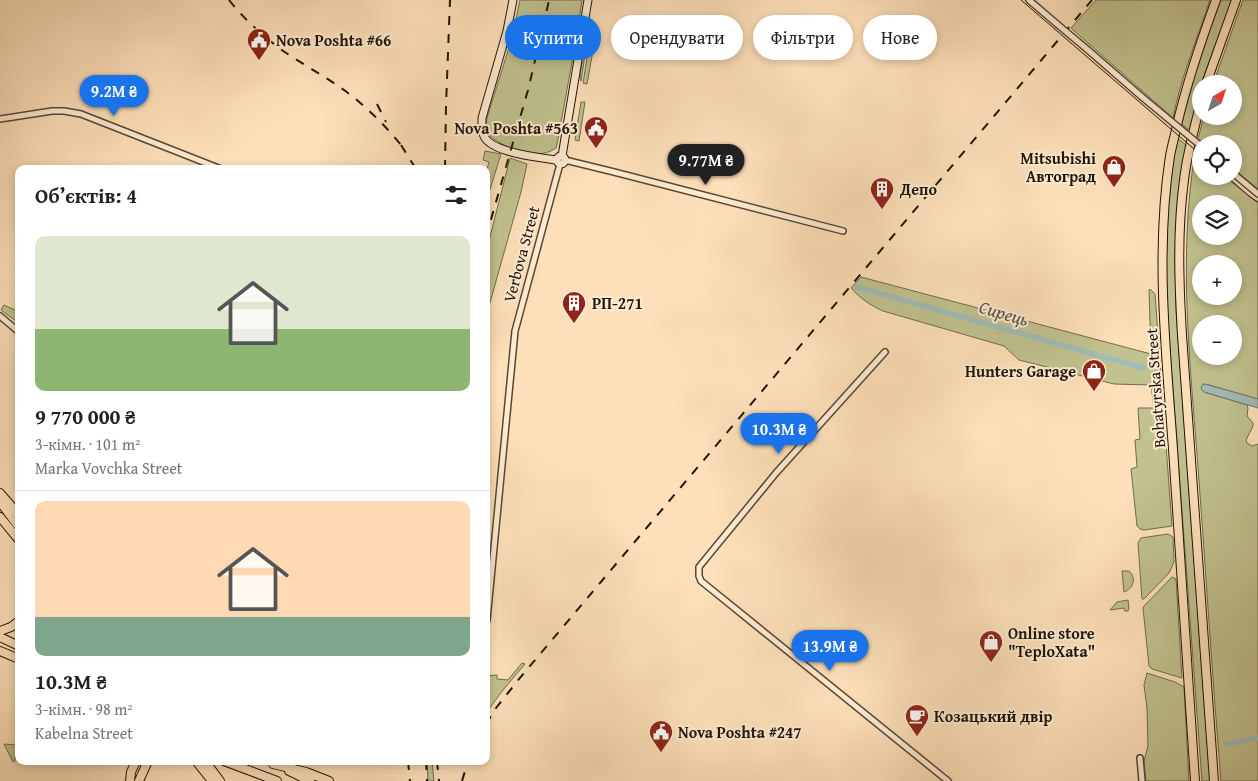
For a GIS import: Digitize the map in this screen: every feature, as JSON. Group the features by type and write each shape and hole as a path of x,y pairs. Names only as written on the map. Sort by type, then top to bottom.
{"main road":[{"path":"513,0 507,31 482,118 482,129 485,138 504,149 524,156 561,160"},
{"name":"Verbova Street","path":"561,160 588,0"},
{"name":"Bohatyrska Street","path":"1195,781 1166,349 1162,248 1170,154 1195,60 1216,0"},
{"path":"1209,75 1236,0"},
{"name":"Bohatyrska Street","path":"1195,125 1184,180 1179,250 1180,286 1214,781"},
{"path":"0,493 15,510"},
{"path":"0,502 15,522"},
{"path":"0,517 15,535"},
{"path":"0,631 15,624"},
{"path":"0,637 15,644"},
{"path":"0,651 15,657"},
{"path":"129,781 134,765"},
{"path":"139,781 146,765"},
{"path":"200,765 216,779"},
{"path":"207,765 216,779"},
{"path":"235,765 277,781"},
{"path":"243,765 277,781"},
{"path":"277,765 310,781"},
{"path":"282,765 329,781"},
{"path":"265,781 270,781"}],"street":[{"path":"1029,0 1192,139"},
{"path":"0,119 52,111 81,114 211,165"},
{"path":"561,160 843,231"},
{"name":"Verbova Street","path":"490,599 515,331 561,160"},
{"path":"1242,181 1258,194"},
{"path":"0,316 15,329"},
{"path":"885,352 776,473 699,567 698,571 701,581 948,781"},
{"path":"1140,758 1142,781"}],"green space":[{"path":"520,0 582,0 580,15 517,15"},
{"path":"1096,0 1210,0 1185,73 1173,118 1071,28"},
{"path":"1221,0 1232,0 1204,75 1194,75 1203,44"},
{"path":"1243,0 1258,0 1258,189 1242,176 1242,135 1199,135 1202,125 1242,125 1242,75 1216,75"},
{"path":"505,60 572,60 556,148 543,153 530,154 510,148 491,137 486,128 487,118"},
{"path":"582,60 584,60 581,81"},
{"path":"587,60 591,60 587,84 583,83"},
{"path":"1192,82 1192,122 1190,131 1180,123"},
{"path":"581,102 585,102 579,141 575,140"},
{"path":"1177,138 1186,145 1175,250 1176,310 1210,781 1202,781 1166,295 1167,216"},
{"path":"485,151 501,154 490,189 490,165 488,165 489,162 483,160"},
{"path":"510,158 527,164 490,303 490,237"},
{"path":"1192,176 1192,185 1235,185 1258,203 1258,399 1203,384 1204,392 1247,405 1247,416 1253,423 1253,426 1246,440 1252,446 1258,444 1258,781 1221,781 1189,349 1186,270"},
{"path":"861,277 1151,354 1150,289 1155,294 1172,526 1144,530 1137,526 1131,469 1137,467 1135,440 1140,439 1138,408 1154,408 1151,385 1114,384 1019,360 1004,346 883,311 866,301 851,288"},
{"path":"4,305 15,310 15,320 1,310"},
{"path":"1168,534 1173,537 1174,562 1169,573 1142,599 1138,543 1141,538"},
{"path":"1122,571 1129,571 1133,577 1132,586 1124,592"},
{"path":"1172,577 1176,579 1182,678 1152,669 1149,666 1143,608"},
{"path":"1128,600 1128,611 1125,611 1124,608 1110,610 1117,602"},
{"path":"522,663 525,664 490,708 490,676 497,675 497,679 508,680"},
{"path":"1147,673 1184,687 1189,781 1146,781 1144,761 1148,746 1144,685"},
{"path":"4,744 15,745 15,761 13,762"},
{"path":"427,765 432,765 434,781 428,781"}],"water":[{"path":"1205,384 1258,399 1258,408 1204,392 1201,389 1202,385"}],"waterway":[{"name":"Сирець","path":"857,287 1143,368"},
{"path":"1227,744 1258,738"}],"tram line":[{"path":"1021,0 1192,147"},
{"path":"1236,185 1258,202"}],"railway":[{"path":"229,0 253,26 279,48 361,103 384,125 405,150"},
{"path":"445,165 450,0"},
{"path":"490,223 528,90 549,0"},
{"path":"490,718 519,679 1092,0"},
{"path":"377,104 386,122"},
{"path":"401,145 414,165"},
{"path":"408,765 410,781"},
{"path":"426,765 427,781"},
{"path":"437,765 439,781"},
{"path":"462,781 467,765"}],"place":[{"name":"Nova Poshta #66","path":"259,61"},
{"name":"Nova Poshta #563","path":"596,149"},
{"name":"Mitsubishi Автоград","path":"1114,188"},
{"name":"Депо","path":"882,210"},
{"name":"РП-271","path":"574,324"},
{"name":"Hunters Garage","path":"1094,392"},
{"name":"Online store \"TeploXata\"","path":"991,663"},
{"name":"Козацький двір","path":"917,737"},
{"name":"Nova Poshta #247","path":"661,753"}]}
